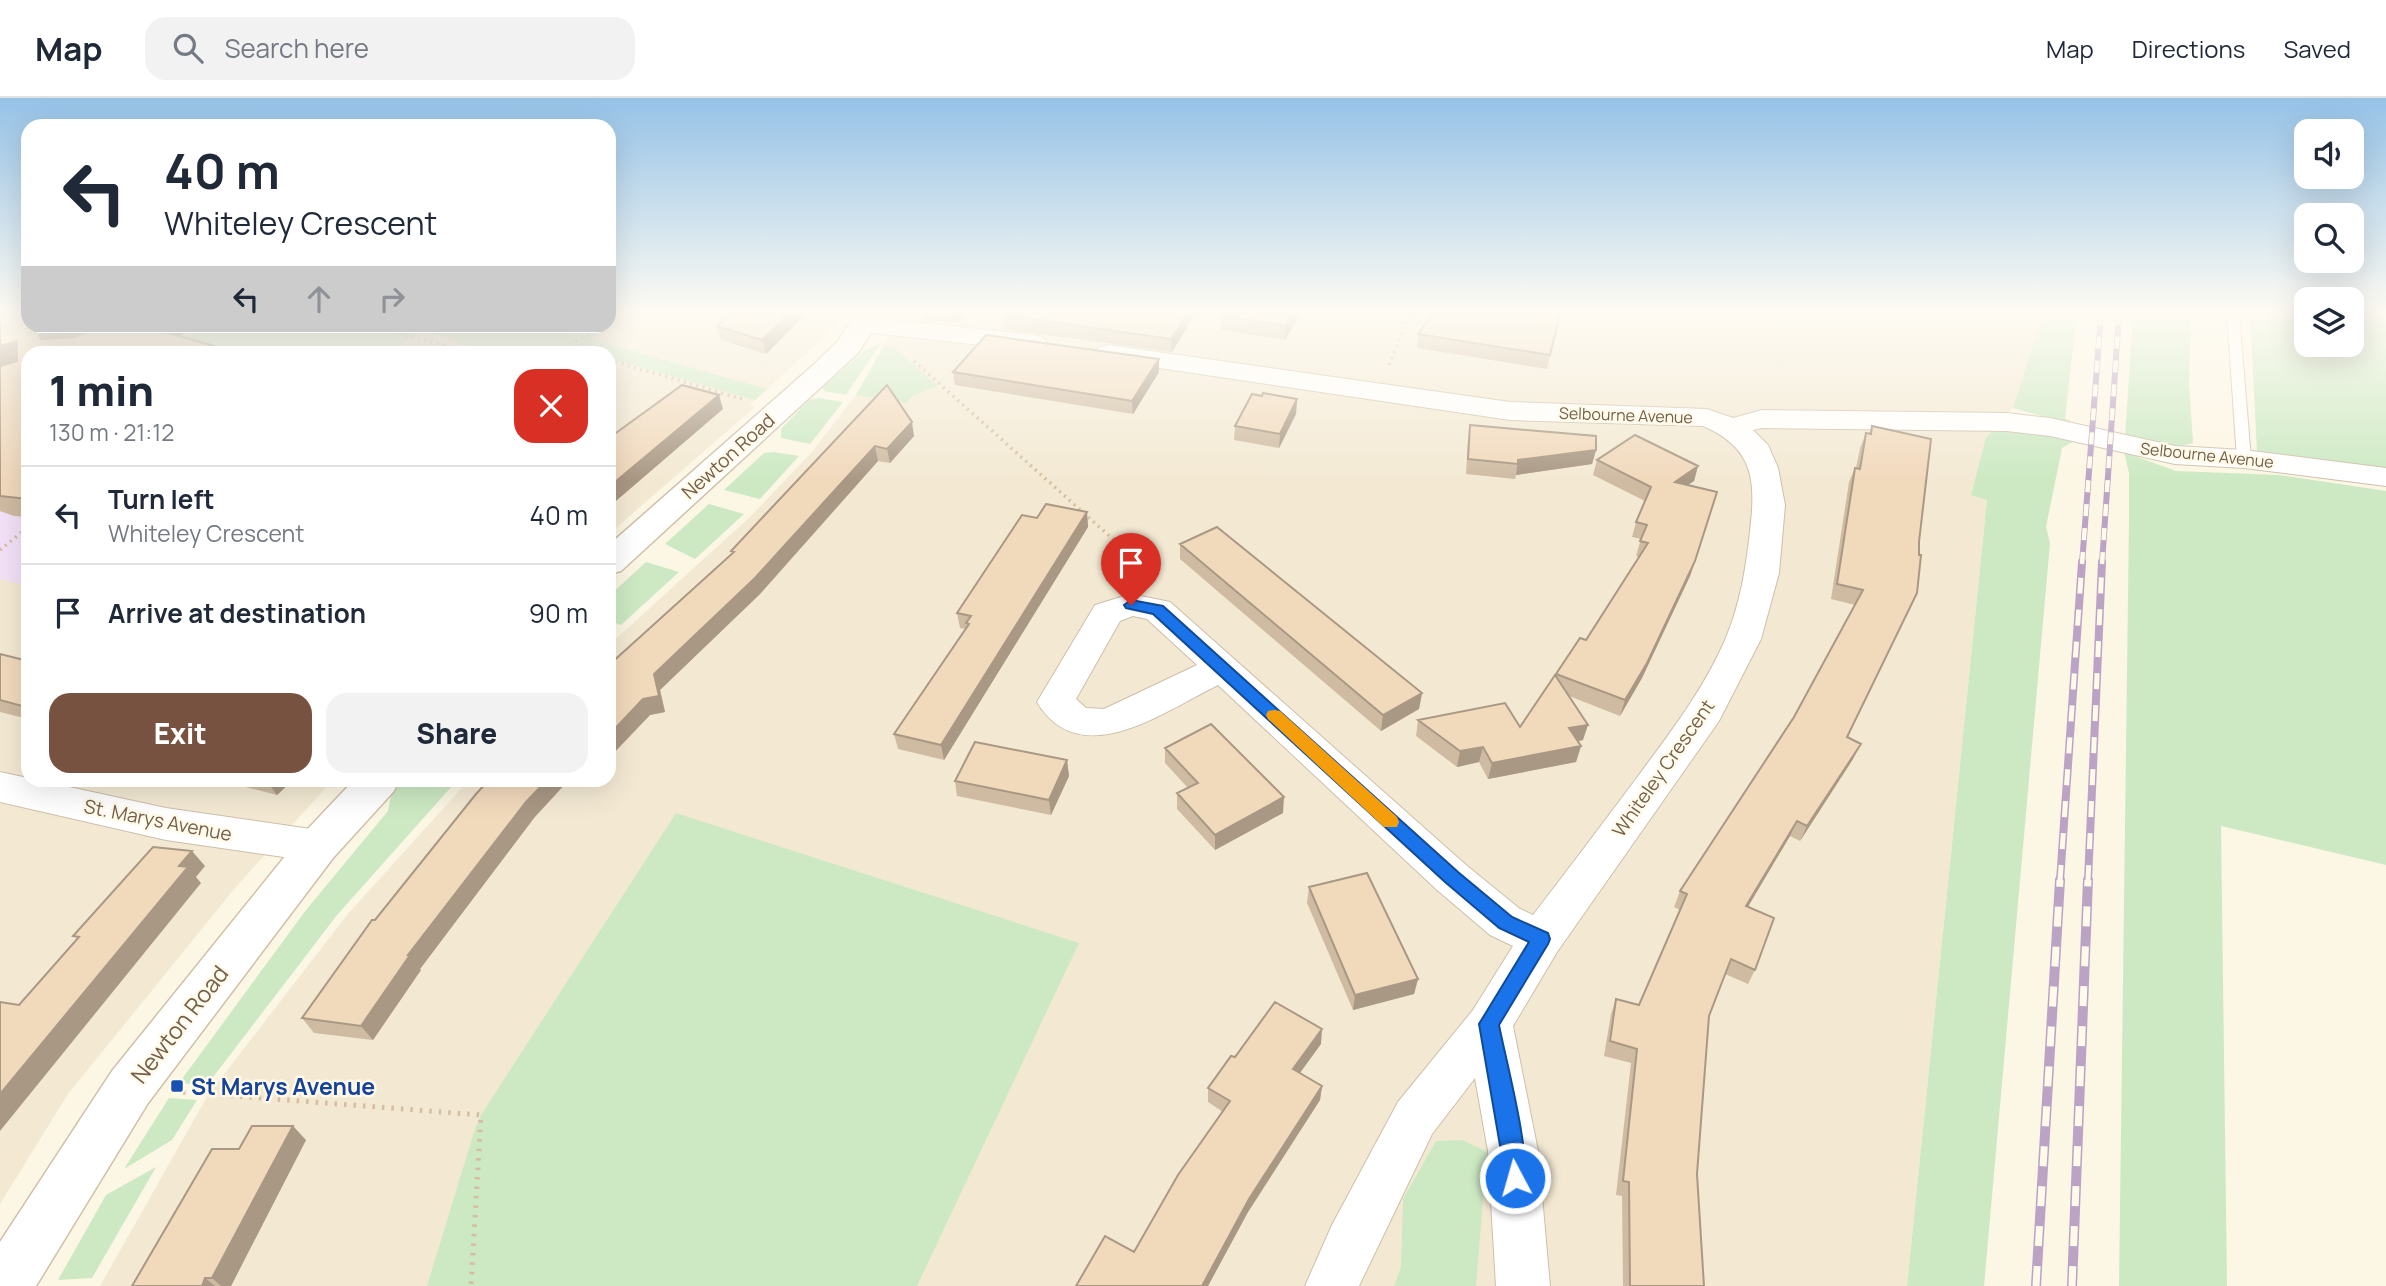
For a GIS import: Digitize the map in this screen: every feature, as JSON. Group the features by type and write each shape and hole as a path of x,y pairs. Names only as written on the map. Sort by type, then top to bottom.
{"street":[{"name":"Newton Road","path":"616,557 825,369"},
{"name":"Selbourne Avenue","path":"1226,369 1510,411 1707,418 1734,429 1747,422 1762,419 1987,421 2050,428 2175,455 2244,459 2386,477"},
{"name":"Whiteley Crescent","path":"1332,1286 1415,1118 1489,1024 1541,939 1706,712 1743,639 1762,573 1769,505 1763,468 1754,445 1734,429"},
{"path":"1222,668 1451,877 1506,922 1541,939"},
{"name":"St. Marys Avenue","path":"0,787 166,824 318,846"},
{"name":"Newton Road","path":"4,1286 130,1087 318,846 373,787"},
{"path":"1489,1024 1513,1152 1522,1286"}],"lane":[{"path":"2237,369 2244,459"}],"path":[{"path":"641,369 751,402"},
{"path":"924,369 1115,541"},
{"path":"1377,391 1386,369"},
{"path":"0,550 21,533"},
{"path":"130,1087 481,1115 471,1286"}],"shaded area":[{"path":"0,369 21,369 21,787 327,787 235,888 68,1094 0,1204"},
{"path":"616,369 788,369 750,405 755,407 616,528"},
{"path":"870,369 2025,369 2013,408 1986,437 1971,495 1987,500 1907,1286 100,1286 208,1095 347,915 463,787 616,787 616,639 750,517 811,453 856,395"},
{"path":"21,422 21,584 0,579 0,432"}],"green space":[{"path":"649,369 698,369 767,389 755,400"},
{"path":"843,369 863,369 846,395 824,391 823,387"},
{"path":"870,369 919,369 937,386 914,395 906,403 856,395"},
{"path":"2025,369 2071,369 2065,418 2077,426 2013,408"},
{"path":"2129,369 2189,369 2193,443 2177,447 2125,438"},
{"path":"2253,369 2386,369 2386,468 2257,452"},
{"path":"818,398 843,402 810,444 781,438 781,429 809,400"},
{"path":"1994,429 2076,440 2062,448 2046,527 2050,543 1984,1286 1907,1286 1987,500 1971,495 1986,437"},
{"path":"2124,452 2176,471 2279,475 2386,491 2386,865 2221,826 2227,1286 2119,1286 2129,520 2129,473"},
{"path":"764,453 799,456 760,499 724,490"},
{"path":"709,504 744,514 695,559 665,544"},
{"path":"646,562 679,572 621,625 616,623 616,590"},
{"path":"396,787 451,787 337,915 207,1085 179,1083 306,910 388,811 392,791"},
{"path":"676,813 1079,943 917,1286 427,1286 481,1115"},
{"path":"169,1098 197,1100 172,1140 124,1169"},
{"path":"1462,1140 1487,1152 1476,1286 1394,1286 1401,1267 1403,1199 1436,1141"},
{"path":"156,1167 92,1278 58,1280 106,1195"}],"building":[{"path":"0,369 21,369 21,498 0,496"},
{"path":"955,369 1152,369 1132,401 953,372"},
{"path":"682,385 719,395 616,481 616,433"},
{"path":"887,385 912,422 887,449 875,446 755,578 654,674 659,696 643,699 616,728 616,659 734,552 731,551"},
{"path":"1263,393 1297,399 1280,434 1235,426 1252,394 1262,396"},
{"path":"1470,425 1596,436 1596,450 1518,460 1518,464 1468,459"},
{"path":"1872,426 1931,439 1919,542 1921,555 1917,593 1847,737 1861,744 1807,826 1797,821 1746,906 1774,918 1755,970 1731,959 1709,1016 1697,1174 1704,1286 1630,1286 1629,1182 1623,1181 1637,1049 1610,1041 1616,999 1639,1005 1687,894 1680,891 1794,717 1863,590 1837,584 1855,468 1860,469 1866,433 1871,434"},
{"path":"1635,435 1698,466 1675,482 1717,492 1695,561 1647,663 1625,700 1556,674 1580,638 1586,640 1648,543 1640,541 1647,525 1636,522 1651,487 1597,460"},
{"path":"1046,504 1087,512 941,745 894,734 969,624 966,623 971,616 957,613 1022,515 1037,518"},
{"path":"1217,527 1422,693 1383,715 1180,544"},
{"path":"0,654 21,659 21,706 0,700"},
{"path":"1555,675 1588,725 1569,728 1581,746 1492,763 1483,747 1460,751 1418,720 1505,703 1520,727"},
{"path":"1211,724 1284,797 1215,835 1177,793 1198,783 1165,748"},
{"path":"975,742 1067,760 1049,800 955,781"},
{"path":"482,787 540,787 408,955 361,1026 302,1018 372,920 375,920"},
{"path":"153,847 192,851 179,866 188,867 0,1094 0,1002 19,1005 79,937 73,936"},
{"path":"1367,873 1418,979 1355,995 1309,887"},
{"path":"1275,1002 1322,1029 1293,1069 1322,1086 1249,1199 1202,1286 1076,1286 1105,1236 1134,1252 1178,1175 1230,1101 1208,1088 1231,1056 1235,1057"},
{"path":"252,1126 293,1126 212,1278 205,1278 202,1286 132,1286 212,1149 239,1149"}],"railway":[{"path":"2082,564 2097,369"},
{"path":"2102,564 2115,369"},
{"path":"2060,881 2082,562"},
{"path":"2088,881 2102,562"},
{"path":"2036,1286 2060,880"},
{"path":"2072,1286 2088,880"}],"slow traffic":[{"path":"1274,715 1391,822"}],"place":[{"name":"St Marys Avenue","path":"177,1086"}],"route":[{"path":"1131,605 1158,610 1451,877 1506,922 1541,939 1489,1024 1513,1152 1515,1178"}]}
